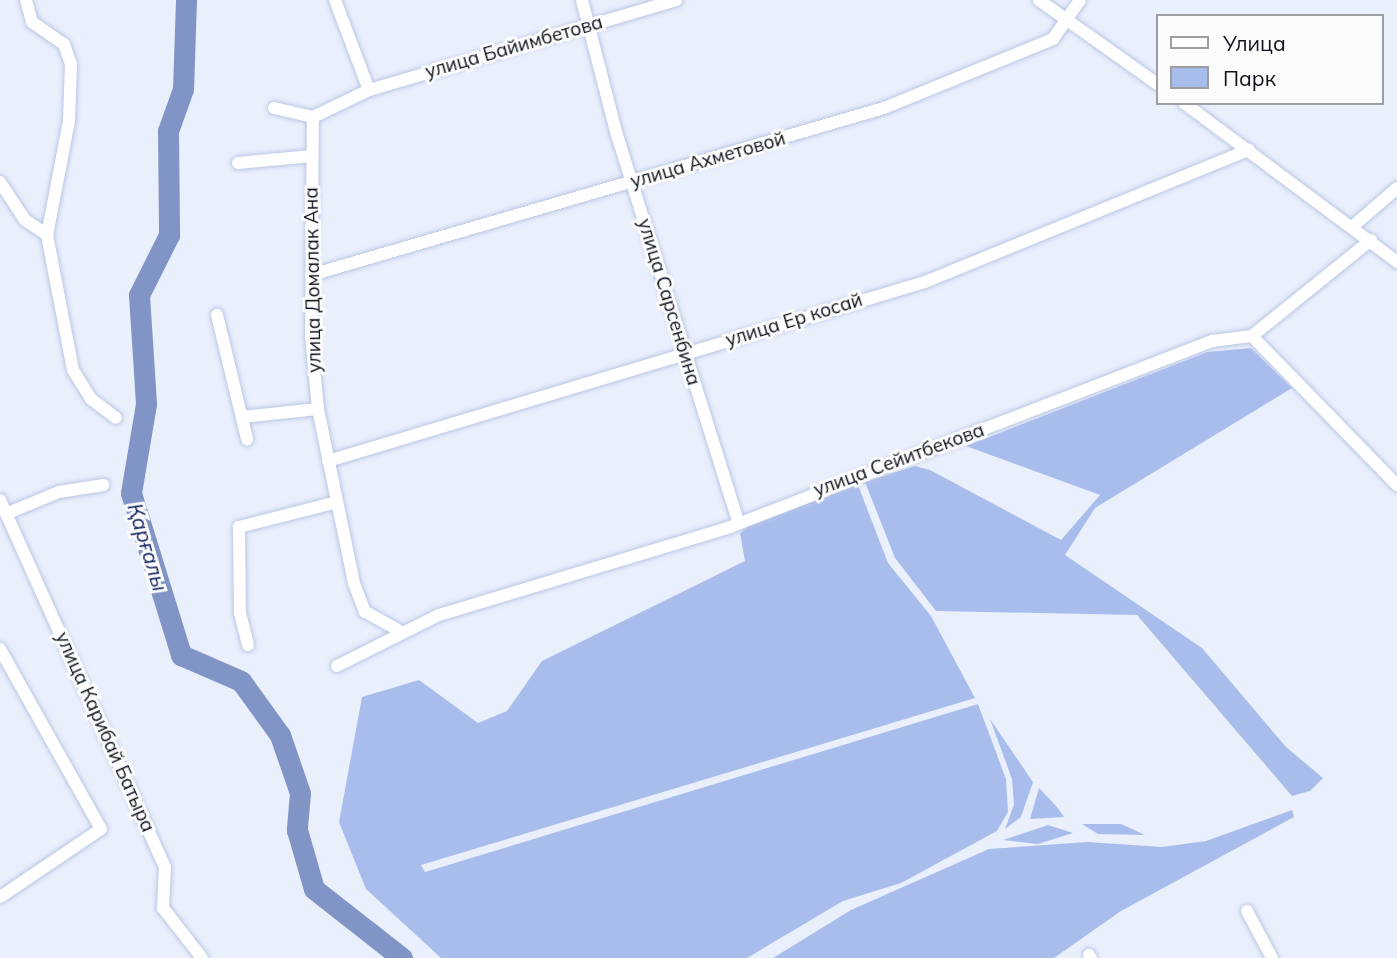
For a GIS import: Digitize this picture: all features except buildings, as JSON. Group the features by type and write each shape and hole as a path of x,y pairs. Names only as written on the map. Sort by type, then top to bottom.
{"street":[{"path":"26,0 32,22 64,44 71,64 66,137 47,235 73,370 91,399 116,418"},
{"path":"335,0 369,90"},
{"name":"улица Сарсенбина","path":"582,0 632,183 738,522"},
{"name":"улица Байимбетова","path":"313,117 369,90 676,0"},
{"path":"1040,0 1064,20 1156,82"},
{"name":"улица Ахметовой","path":"311,275 884,108 1054,39 1064,20 1080,0"},
{"path":"1187,105 1397,262"},
{"path":"274,108 313,117"},
{"name":"улица Домалак Ана","path":"313,117 311,275 318,409 337,502 365,612 398,630"},
{"name":"улица Ер косай","path":"328,461 925,282 1249,150"},
{"path":"238,163 312,156"},
{"path":"0,182 26,220 47,235"},
{"path":"1353,227 1397,188"},
{"path":"1371,240 1251,336 1397,485"},
{"path":"217,315 247,439"},
{"name":"улица Сейитбекова","path":"398,630 738,522 1212,341 1251,336"},
{"path":"242,417 318,409"},
{"path":"8,513 59,492 103,485"},
{"name":"улица Карибай Батыра","path":"0,500 166,867 163,908 202,957"},
{"path":"248,645 240,613 239,527 337,502"},
{"path":"337,666 363,658 398,630"},
{"path":"0,649 101,829 0,897"},
{"path":"1247,911 1272,958"}],"green space":[{"path":"1251,348 1292,388 1095,508 1065,555 1202,648 1286,747 1323,778 1310,791 1292,796 1137,615 936,611 895,558 865,482 915,466 930,470 1061,540 1100,495 966,446 1207,352"},
{"path":"856,480 888,563 931,616 975,698 421,865 425,872 978,704 1006,779 1008,812 997,831 901,883 843,901 747,958 441,958 366,889 339,822 362,697 419,680 478,723 507,711 542,661 745,561 740,533 754,521"},
{"path":"990,719 1033,782 1021,817 1005,829 1014,805 1012,779"},
{"path":"1039,788 1057,807 1064,817 1030,819"},
{"path":"1292,810 1294,817 1121,911 1054,958 773,958 851,910 989,849 1087,842 1162,847 1206,841"},
{"path":"1082,824 1121,824 1145,835 1098,834"},
{"path":"1048,825 1073,833 1038,844 1003,840"}],"waterway":[{"name":"Қарғалы","path":"186,0 183,89 168,131 169,235 139,295 146,404 131,493 181,655 241,681 280,735 300,793 297,830 314,889 402,958"}]}
